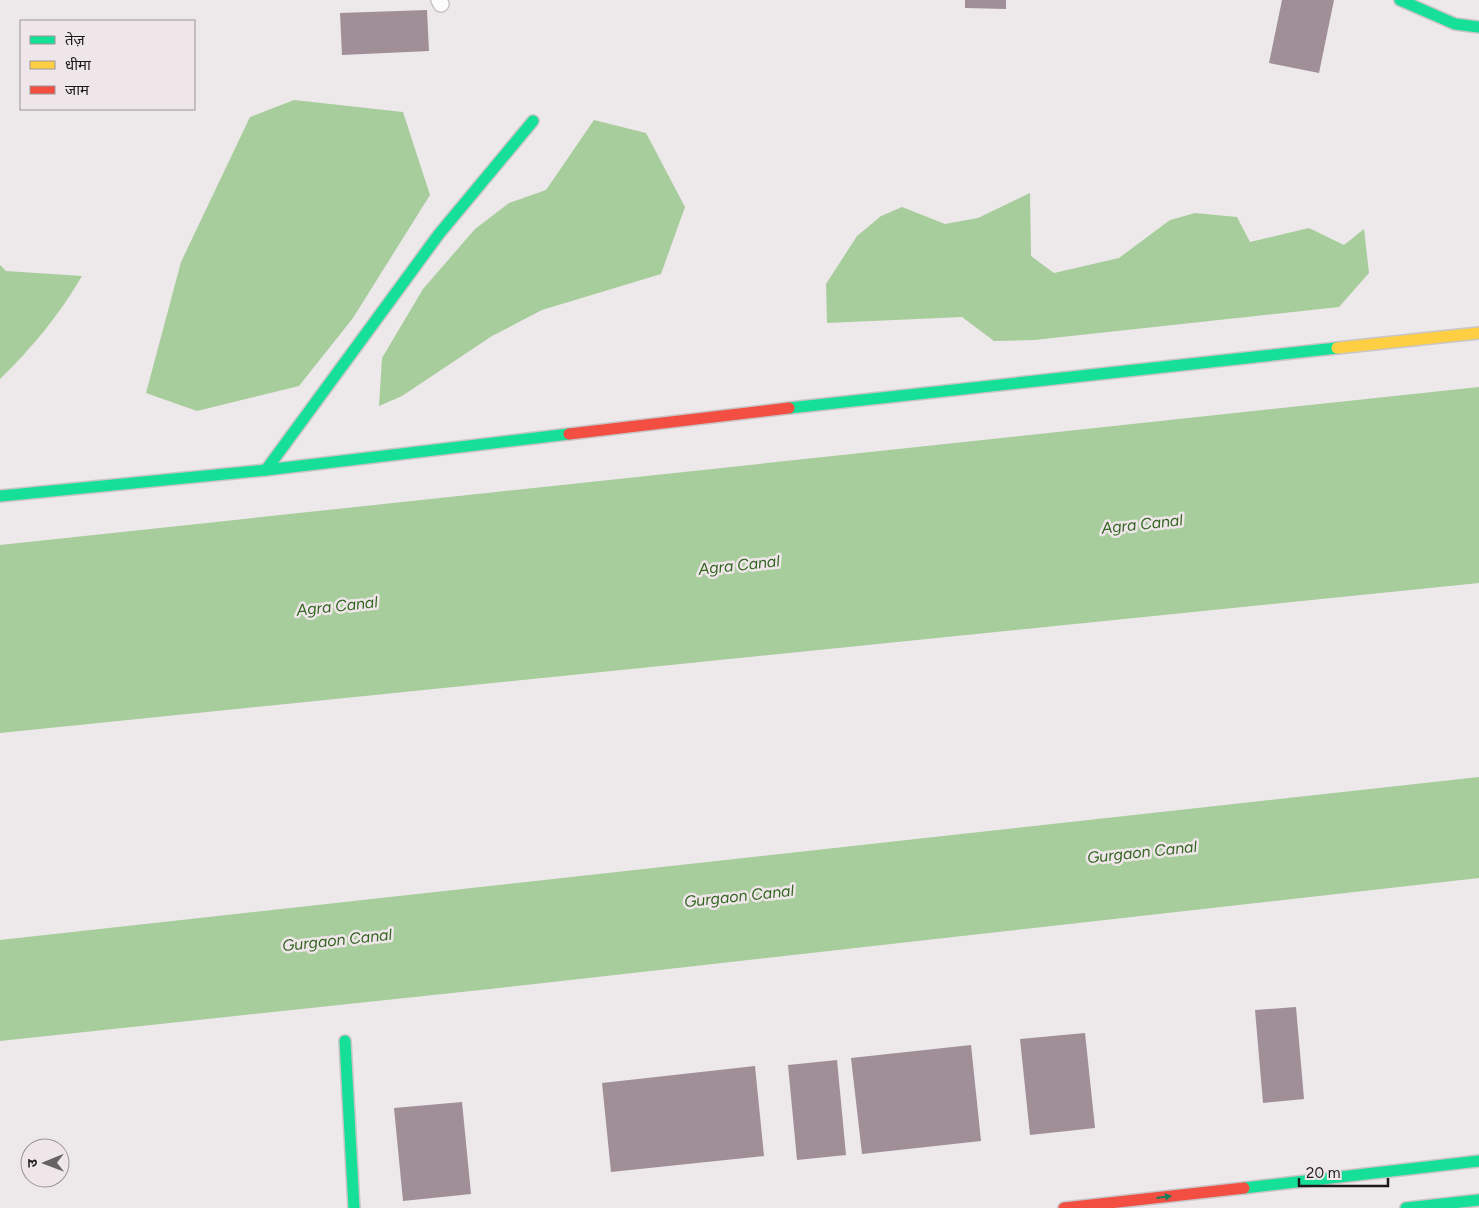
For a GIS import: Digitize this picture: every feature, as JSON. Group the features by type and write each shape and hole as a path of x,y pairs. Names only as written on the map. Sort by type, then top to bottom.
{"main road":[{"path":"1400,0 1455,24 1479,27"},
{"path":"266,470 439,234 533,121"},
{"path":"0,496 266,470 764,411 1479,333"},
{"path":"345,1041 354,1208"},
{"path":"1064,1208 1479,1161"},
{"path":"1406,1208 1479,1200"}],"water":[{"path":"294,100 403,112 430,195 353,318 299,386 197,411 146,393 181,262 250,117"},
{"path":"594,120 646,133 685,207 661,274 542,310 492,336 402,396 379,406 382,358 423,289 475,229 509,203 546,190"},
{"path":"1030,193 1031,256 1054,273 1119,258 1170,220 1195,213 1237,217 1250,242 1309,228 1344,245 1364,229 1369,273 1339,307 1034,340 994,341 962,317 827,323 826,284 857,236 881,216 902,207 945,224 978,218"},
{"path":"0,265 6,271 82,276 45,330 0,379"},
{"name":"Agra Canal","path":"1479,387 1479,583 0,733 0,545"},
{"name":"Gurgaon Canal","path":"1479,777 1479,878 490,989 0,1041 0,940"}],"building":[{"path":"965,0 1006,0 1006,9 965,8"},
{"path":"1282,0 1334,0 1319,73 1269,63"},
{"path":"427,10 429,51 342,55 340,13"},
{"path":"1296,1007 1304,1099 1263,1103 1255,1010"},
{"path":"1085,1033 1095,1128 1030,1135 1020,1039"},
{"path":"971,1045 981,1141 862,1154 851,1058"},
{"path":"837,1060 846,1155 797,1160 788,1065"},
{"path":"755,1066 764,1156 611,1172 602,1083"},
{"path":"462,1102 471,1194 403,1201 394,1108"}],"traffic: fast":[{"path":"1400,0 1455,24 1479,27"},
{"path":"266,470 439,234 533,121"},
{"path":"789,408 1337,348"},
{"path":"0,496 266,470 569,434"},
{"path":"345,1041 354,1208"},
{"path":"1244,1188 1479,1161"},
{"path":"1406,1208 1479,1200"}],"traffic: slow":[{"path":"1337,348 1479,333"}],"traffic: jam":[{"path":"569,434 789,408"},
{"path":"1064,1208 1244,1188"}]}
